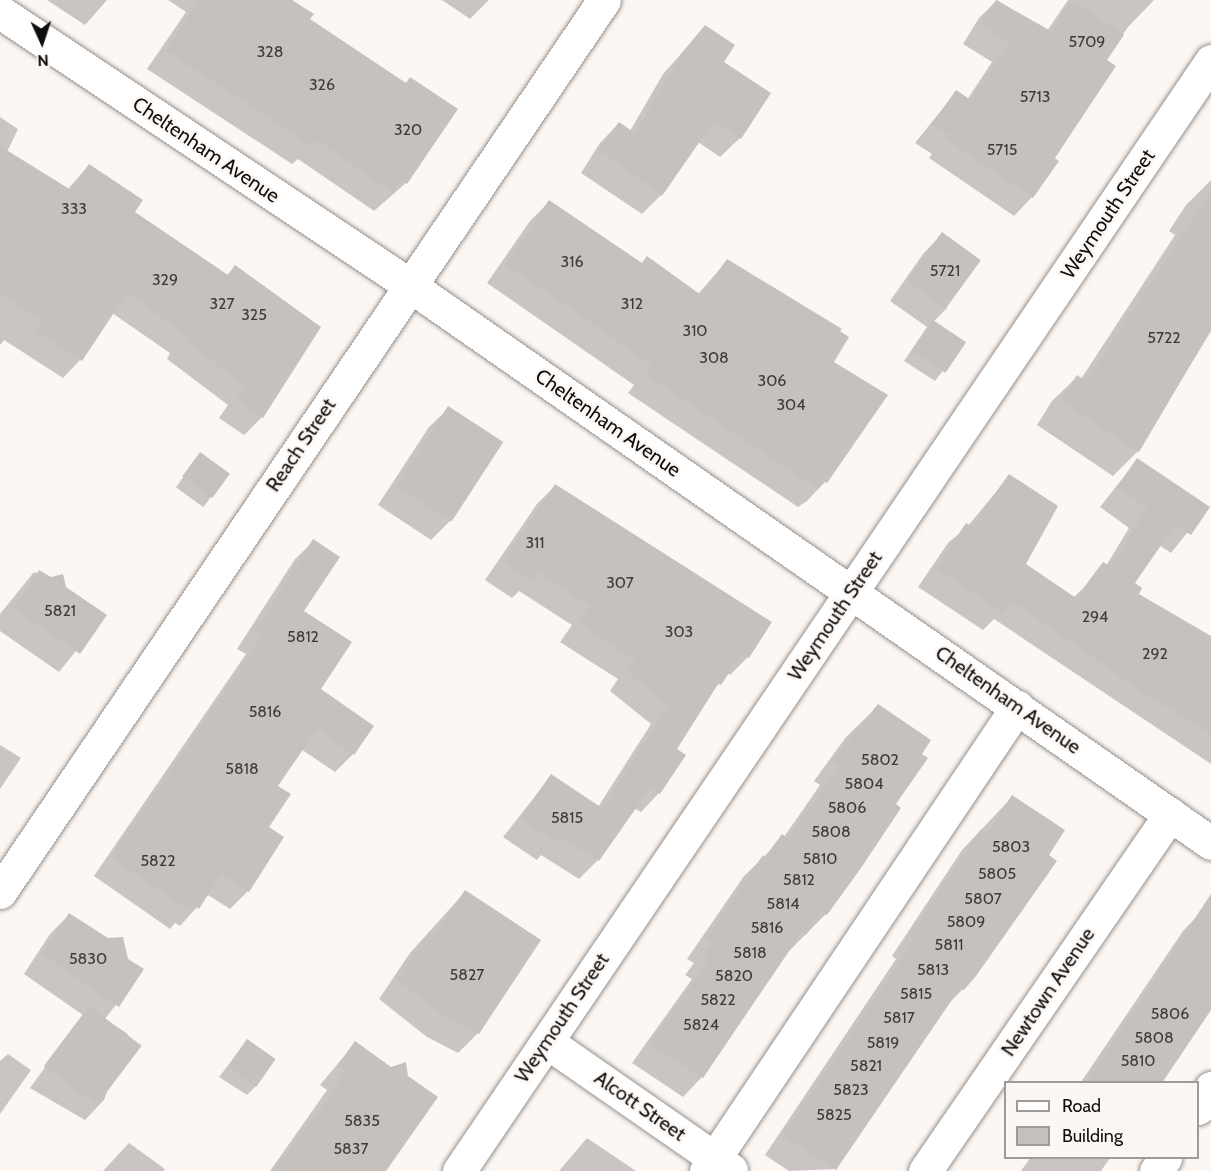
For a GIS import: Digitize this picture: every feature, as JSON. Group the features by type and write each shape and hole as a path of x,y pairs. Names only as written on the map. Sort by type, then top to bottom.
{"street":[{"name":"Reach Street","path":"0,892 604,0"},
{"name":"Cheltenham Avenue","path":"0,12 409,285 1211,843"},
{"name":"Weymouth Street","path":"459,1171 1211,61"},
{"path":"717,1167 1017,707"},
{"name":"Newtown Avenue","path":"925,1171 1170,814"},
{"name":"Alcott Street","path":"547,1042 717,1167"},
{"path":"1199,1105 1211,1088"}],"building":[{"path":"199,0 292,0 314,14 310,19 406,83 410,77 458,109 407,184 402,180 393,193 317,140 312,147 165,50"},
{"path":"996,0 1051,31 1070,3 1078,8 1079,5 1124,35 1107,60 1116,66 1055,158 1059,161 1033,198 946,139 949,135 932,124 956,90 971,100 1009,43 980,25"},
{"path":"705,25 735,45 724,62 771,93 741,139 714,121 662,196 599,150 619,122 635,133 682,53"},
{"path":"0,146 71,190 89,164 143,200 135,212 228,275 235,265 321,327 263,418 236,400 245,386 184,340 187,335 127,293 82,361 36,332 43,321 0,294"},
{"path":"1211,191 1211,330 1139,452 1060,400 1077,375 1086,381"},
{"path":"549,200 642,263 647,256 701,295 727,259 842,329 840,331 849,337 834,362 888,395 827,483 823,481 818,489 646,374 652,365 505,264"},
{"path":"942,232 981,260 946,309 907,281"},
{"path":"933,320 966,342 945,373 912,351"},
{"path":"448,406 503,442 452,522 396,486"},
{"path":"200,452 230,474 212,498 182,476"},
{"path":"1137,458 1210,507 1191,535 1175,525 1135,583 1142,588 1139,594 1211,636 1211,734 1139,690 1011,600 1003,613 936,568 966,523 972,526 1009,474 1058,506 1026,564 1076,598 1103,562 1111,567 1147,508 1117,487"},
{"path":"555,484 772,622 749,658 742,653 721,685 718,684 677,749 686,755 660,794 650,788 599,861 560,837 556,843 520,818 551,774 602,808 669,705 627,672 635,660 578,623 589,606 537,572 531,580 503,561"},
{"path":"313,539 340,557 304,611 352,642 321,689 374,726 354,755 317,729 278,786 291,794 269,827 284,837 249,892 221,874 199,909 193,905 189,911 111,857 263,635 255,630"},
{"path":"39,570 51,577 63,574 66,587 107,615 80,654 13,608"},
{"path":"878,704 931,740 922,754 928,758 896,804 901,808 861,868 827,915 822,912 806,935 802,932 703,1078 650,1044 709,959 703,956 712,943 705,939 763,855 765,857 782,834 788,838 838,766 832,761"},
{"path":"1012,795 1065,830 1049,855 1057,861 976,976 964,990 960,988 836,1170 783,1135 914,939 910,936 948,877 981,829 987,833"},
{"path":"465,890 541,940 479,1034 447,1018 397,980 429,932 434,935"},
{"path":"1211,894 1211,1010 1163,1081 1086,1081"},
{"path":"69,913 108,938 123,937 128,959 144,969 119,1007 42,954"},
{"path":"89,1006 142,1046 97,1106 44,1066"},
{"path":"247,1039 276,1059 256,1087 227,1067"},
{"path":"355,1041 391,1067 406,1062 408,1076 438,1097 386,1171 273,1171 327,1101 345,1071 338,1065"}]}
